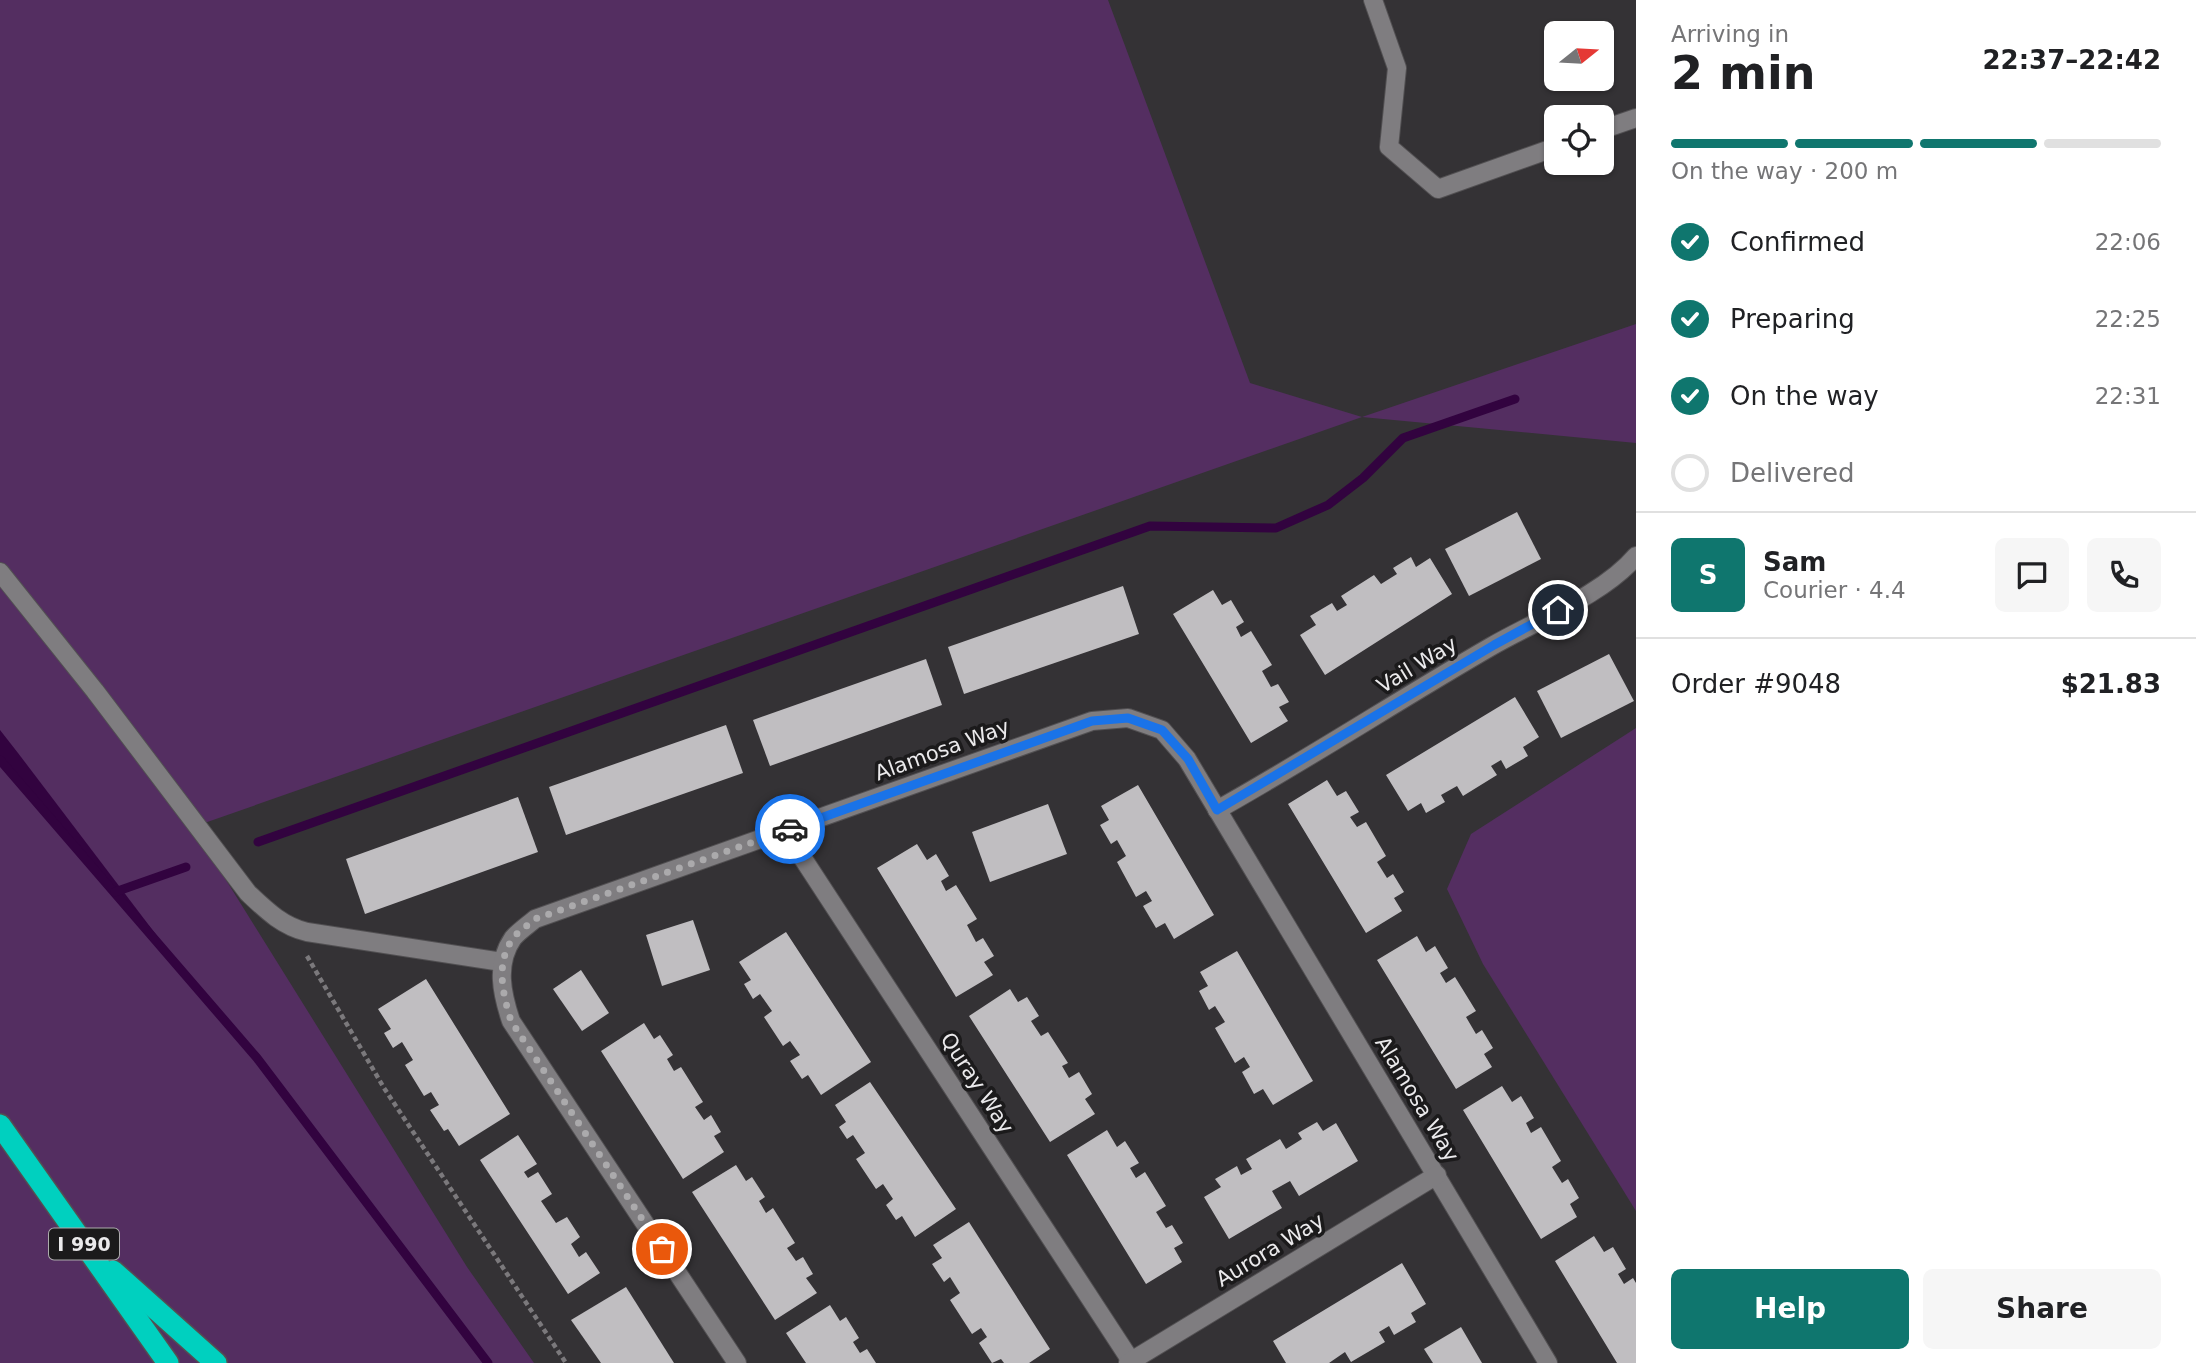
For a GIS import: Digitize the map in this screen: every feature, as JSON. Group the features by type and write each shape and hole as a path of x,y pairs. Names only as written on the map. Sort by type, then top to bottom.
{"highway":[{"name":"I 990","path":"0,1125 167,1363"},
{"path":"86,1246 216,1363"}],"street":[{"path":"1373,0 1397,68 1389,146 1438,189 1544,151"},
{"path":"1614,126 1636,118"},
{"name":"Vail Way","path":"1217,810 1494,645 1601,587 1636,556"},
{"path":"0,572 95,691 248,893 272,916 291,928 502,962 502,993 511,1021 737,1363"},
{"name":"Alamosa Way","path":"502,962 514,938 535,919 1092,721 1128,718 1162,730 1188,759 1548,1363"},
{"name":"Quray Way","path":"785,831 1130,1362"},
{"name":"Aurora Way","path":"1130,1362 1437,1175"}],"path":[{"path":"291,928 384,1088 566,1363"}],"shaded area":[{"path":"0,0 1108,0 1250,383 1362,417 193,827 467,1267 534,1363 0,1363"},
{"path":"1636,324 1636,443 1362,417"},
{"path":"1636,728 1636,1211 1483,964 1447,889 1471,834"},
{"path":"0,730 18,753 189,978 0,760"}],"building":[{"path":"1517,512 1541,559 1469,596 1445,549"},
{"path":"1411,557 1416,567 1430,558 1452,594 1325,675 1300,635 1316,625 1310,616 1332,603 1337,611 1347,605 1341,596 1374,575 1381,584 1397,574 1393,568"},
{"path":"1123,586 1139,634 964,694 948,647"},
{"path":"1213,590 1222,605 1231,600 1244,622 1236,627 1241,637 1251,631 1272,665 1262,671 1271,687 1278,684 1289,702 1279,707 1288,721 1251,743 1173,614"},
{"path":"1609,654 1634,701 1561,738 1537,691"},
{"path":"926,659 942,705 770,766 753,720"},
{"path":"1515,697 1539,737 1523,747 1528,756 1506,769 1501,760 1491,766 1497,775 1463,796 1457,786 1441,795 1445,802 1426,813 1421,803 1408,811 1386,775"},
{"path":"726,725 743,773 566,835 549,787"},
{"path":"1327,780 1337,796 1346,791 1359,812 1350,817 1357,827 1366,822 1386,856 1377,862 1387,878 1393,874 1404,892 1394,898 1402,911 1366,933 1288,804"},
{"path":"1138,785 1214,915 1174,939 1165,923 1156,928 1143,906 1152,901 1146,891 1136,897 1117,862 1126,856 1117,840 1111,844 1100,825 1109,820 1101,806"},
{"path":"518,797 538,852 365,914 346,859"},
{"path":"1048,804 1067,854 990,882 972,832"},
{"path":"917,844 927,860 936,854 949,876 941,881 946,891 956,885 977,919 967,925 976,942 983,938 994,956 984,962 993,975 956,997 877,868"},
{"path":"693,920 710,970 662,986 646,935"},
{"path":"786,932 871,1062 821,1095 808,1075 802,1079 790,1061 800,1055 790,1041 783,1046 764,1017 772,1011 760,994 753,999 744,984 751,980 739,962"},
{"path":"1417,936 1426,952 1435,946 1448,968 1440,973 1446,983 1455,977 1476,1011 1466,1017 1476,1034 1482,1030 1493,1048 1484,1054 1492,1067 1456,1089 1377,960"},
{"path":"1237,951 1313,1081 1273,1105 1263,1089 1254,1094 1242,1072 1250,1067 1244,1057 1235,1063 1215,1028 1225,1022 1215,1006 1209,1010 1199,991 1208,986 1200,972"},
{"path":"581,970 609,1013 582,1031 553,989"},
{"path":"426,979 510,1114 459,1146 448,1129 444,1131 430,1110 439,1105 431,1092 424,1096 405,1065 413,1060 402,1042 393,1048 384,1033 391,1029 378,1009"},
{"path":"1010,989 1018,1002 1027,997 1039,1016 1031,1021 1041,1036 1048,1032 1068,1063 1062,1066 1069,1078 1079,1072 1092,1094 1085,1099 1095,1114 1050,1142 969,1016"},
{"path":"644,1023 654,1039 660,1035 673,1055 667,1059 674,1071 681,1067 703,1102 695,1107 704,1120 711,1115 721,1132 714,1136 724,1152 683,1179 601,1051"},
{"path":"870,1082 956,1209 915,1237 902,1216 896,1220 886,1205 893,1199 883,1184 876,1189 856,1159 865,1153 853,1135 847,1139 839,1127 846,1122 835,1105"},
{"path":"1502,1086 1512,1102 1521,1096 1534,1118 1526,1123 1531,1133 1541,1127 1561,1161 1552,1167 1562,1183 1568,1179 1579,1198 1570,1204 1577,1217 1541,1239 1463,1110"},
{"path":"1317,1122 1323,1131 1336,1123 1358,1161 1299,1196 1290,1181 1272,1191 1282,1208 1229,1239 1204,1197 1221,1187 1215,1179 1237,1166 1241,1175 1252,1169 1246,1159 1280,1139 1286,1149 1302,1139 1298,1133"},
{"path":"1107,1130 1117,1147 1125,1141 1139,1163 1130,1168 1136,1178 1145,1172 1166,1206 1156,1212 1166,1228 1172,1225 1183,1243 1174,1248 1182,1262 1146,1284 1067,1155"},
{"path":"518,1135 537,1164 524,1172 528,1178 538,1172 552,1194 541,1201 556,1223 567,1217 580,1237 571,1244 579,1257 586,1252 600,1273 568,1294 480,1160"},
{"path":"736,1165 746,1181 752,1177 765,1197 759,1201 766,1213 773,1208 795,1243 787,1248 796,1261 803,1257 813,1274 806,1278 817,1293 775,1320 692,1192"},
{"path":"969,1222 1050,1349 1029,1363 1004,1363 1001,1359 992,1363 979,1343 987,1337 981,1328 972,1334 950,1300 960,1293 950,1277 944,1282 932,1264 942,1258 933,1245"},
{"path":"1594,1236 1604,1252 1613,1247 1626,1269 1618,1274 1624,1284 1633,1278 1636,1283 1636,1363 1617,1363 1555,1261"},
{"path":"1402,1263 1426,1304 1411,1313 1416,1322 1394,1335 1389,1326 1379,1332 1385,1342 1351,1362 1345,1352 1329,1363 1286,1363 1273,1341"},
{"path":"626,1287 674,1363 601,1363 571,1320"},
{"path":"830,1305 840,1321 846,1317 859,1338 853,1342 860,1353 867,1349 876,1363 806,1363 786,1333"},
{"path":"1461,1327 1482,1363 1433,1363 1424,1349"}],"waterway":[{"path":"258,842 1150,526 1276,528 1328,505 1363,478 1403,438 1515,399"},
{"path":"0,760 257,1058 488,1363"},
{"path":"115,892 186,867"}],"way so far":[{"path":"662,1249 511,1021 502,993 502,962 514,938 535,919 790,829"}],"route":[{"path":"790,829 1092,721 1128,718 1162,730 1188,759 1217,810 1494,645 1558,610"}]}
